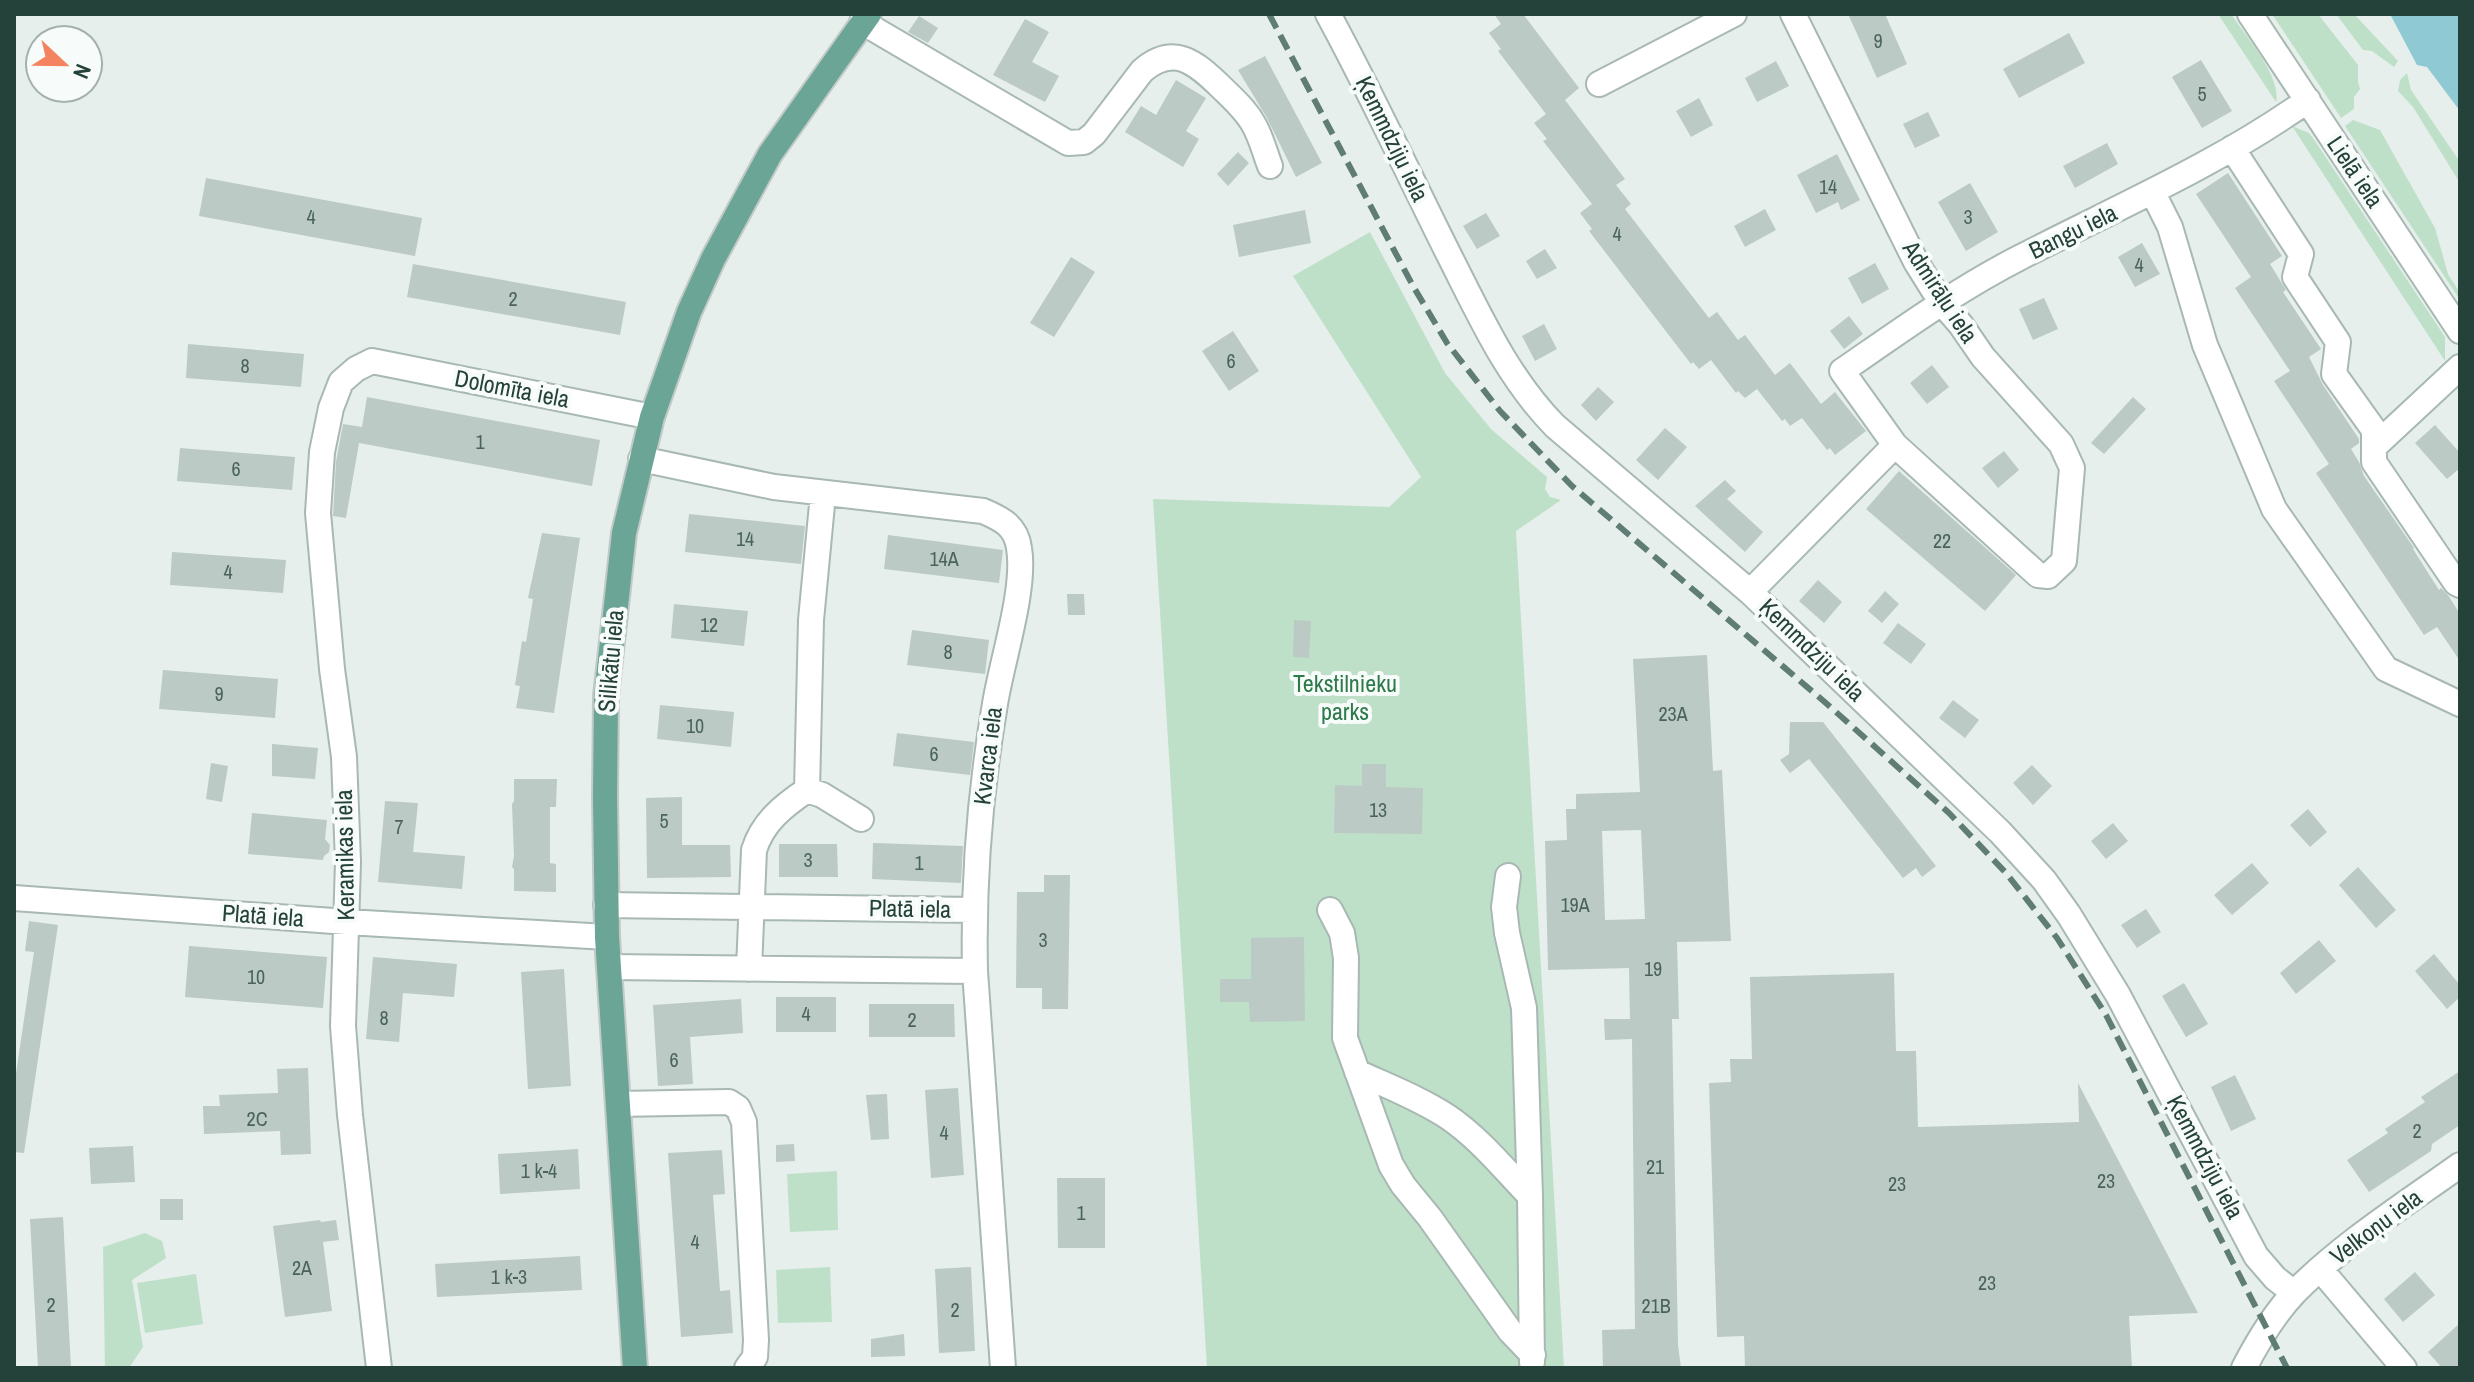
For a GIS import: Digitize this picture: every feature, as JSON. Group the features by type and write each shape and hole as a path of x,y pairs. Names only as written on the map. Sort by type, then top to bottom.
{"main road":[{"name":"Silikātu iela","path":"635,1368 606,905 606,696 624,533 652,417 689,312 740,207 770,154 865,18"}],"street":[{"name":"Ķemmdziju iela","path":"1328,14 1483,322 1531,402 1555,426 1750,592 2000,832 2044,880 2118,995 2256,1256 2275,1278 2294,1293"},
{"path":"1599,84 1734,14"},
{"name":"Admirāļu iela","path":"1793,14 1916,262 1941,302 1983,357 2061,444 2067,456 2072,468 2064,561 2048,576 2038,575 1895,445"},
{"name":"Lielā iela","path":"2250,14 2460,331"},
{"path":"865,18 1068,143 1084,142 1094,134 1151,62 1170,57 1190,62 1239,104 1254,125 1270,166"},
{"name":"Bangu iela","path":"1895,445 1842,371 1941,302 2021,257 2153,193 2270,126 2308,100"},
{"path":"2232,148 2301,254 2295,277 2338,342 2334,374 2374,430 2374,462 2460,585"},
{"path":"2153,193 2170,227 2205,345 2274,509 2386,669 2460,704"},
{"name":"Dolomīta iela","path":"372,361 652,417"},
{"name":"Keramikas iela","path":"372,361 341,382 331,408 322,452 318,513 332,669 344,757 347,922 343,1026 379,1368"},
{"path":"2374,447 2460,367"},
{"path":"1750,592 1895,445"},
{"name":"Kvarca iela","path":"641,459 751,483 823,494 983,511 1001,518 1014,530 1019,547 1020,576 983,779 974,910 975,971 1003,1368"},
{"path":"807,790 811,620 823,494"},
{"path":"807,790 822,795 861,819"},
{"path":"749,969 754,850 760,831 779,811 807,790"},
{"path":"1508,876 1504,907 1507,933 1524,1008 1532,1361"},
{"name":"Platā iela","path":"14,898 607,937"},
{"name":"Platā iela","path":"606,905 974,910"},
{"path":"1330,910 1342,933 1346,958 1345,1038 1391,1165 1532,1361"},
{"path":"609,967 975,971"},
{"path":"1357,1072 1422,1101 1450,1118 1530,1196"},
{"path":"618,1104 729,1102 738,1108 744,1122 756,1340 755,1357 747,1368"},
{"name":"Velkoņu iela","path":"2244,1368 2261,1337 2294,1293 2357,1238 2460,1165"},
{"path":"2321,1270 2404,1368"}],"green space":[{"path":"2218,14 2231,14 2261,56 2273,81 2276,102"},
{"path":"2272,14 2318,14 2358,65 2360,89 2354,97 2354,109 2341,118"},
{"path":"2336,14 2354,14 2398,61 2394,67 2372,51 2363,50"},
{"path":"2407,73 2411,90 2460,162 2460,183 2413,107 2398,91 2400,80"},
{"path":"2353,120 2380,130 2435,228 2448,274 2460,293 2460,300 2345,126"},
{"path":"2292,126 2309,133 2315,141 2445,337 2445,361"},
{"name":"Tekstilnieku parks","path":"1370,232 1445,373 1491,429 1547,477 1545,489 1550,497 1561,500 1516,531 1564,1368 1207,1368 1153,499 1389,507 1421,477 1293,276"},
{"path":"837,1171 838,1230 790,1232 787,1174"},
{"path":"145,1233 162,1241 166,1258 132,1280 143,1347 129,1368 105,1368 103,1247"},
{"path":"830,1267 832,1322 778,1323 776,1270"},
{"path":"196,1274 203,1324 145,1333 137,1283"}],"water":[{"path":"2390,14 2460,14 2460,111 2427,67 2417,65"}],"building":[{"path":"1494,14 1523,14 1579,88 1565,100 1625,179 1616,185 1631,204 1625,209 1709,318 1717,312 1738,340 1745,335 1775,375 1790,363 1821,404 1835,392 1866,431 1835,455 1830,448 1827,450 1802,418 1790,426 1785,419 1782,421 1757,389 1745,398 1738,391 1736,393 1711,360 1699,369 1693,362 1691,364 1589,231 1592,229 1580,213 1592,204 1543,141 1547,139 1534,123 1546,114 1498,51 1501,49 1489,33 1501,24"},
{"path":"1848,14 1885,14 1907,64 1877,78"},
{"path":"919,16 938,28 928,43 908,32"},
{"path":"1025,19 1049,32 1032,62 1059,76 1045,102 993,75"},
{"path":"2069,33 2085,63 2019,98 2003,69"},
{"path":"1265,56 1322,163 1296,177 1267,118 1238,70"},
{"path":"2201,60 2232,111 2202,128 2172,77"},
{"path":"1776,61 1789,86 1757,102 1745,78"},
{"path":"1176,80 1206,98 1186,131 1199,139 1183,167 1125,132 1141,106 1156,115"},
{"path":"1699,98 1713,125 1691,137 1676,111"},
{"path":"1928,112 1940,136 1915,148 1903,124"},
{"path":"2107,143 2118,164 2075,188 2063,166"},
{"path":"1238,152 1249,163 1228,186 1217,174"},
{"path":"1837,154 1860,200 1841,210 1838,202 1816,213 1797,175"},
{"path":"2228,173 2282,256 2270,264 2286,290 2283,292 2321,349 2309,357 2323,385 2359,439 2359,443 2351,449 2364,476 2439,590 2441,588 2448,595 2460,614 2460,661 2437,627 2424,635 2316,473 2329,464 2274,381 2290,371 2235,288 2251,277 2196,194"},
{"path":"206,178 422,218 415,256 199,216"},
{"path":"1970,183 1998,232 1966,251 1938,202"},
{"path":"1765,209 1776,230 1745,247 1734,226"},
{"path":"1305,210 1311,243 1239,257 1233,225"},
{"path":"1486,213 1500,236 1477,249 1463,226"},
{"path":"2142,243 2160,274 2135,287 2118,257"},
{"path":"1545,249 1557,268 1537,279 1526,261"},
{"path":"1071,257 1095,272 1054,337 1030,323"},
{"path":"1875,263 1889,289 1862,304 1848,278"},
{"path":"413,264 626,302 620,335 407,297"},
{"path":"2044,298 2058,329 2033,340 2019,309"},
{"path":"1849,316 1863,334 1844,349 1830,331"},
{"path":"1544,324 1557,349 1535,361 1522,336"},
{"path":"1233,331 1259,371 1229,391 1202,351"},
{"path":"188,344 304,354 301,387 186,378"},
{"path":"1932,365 1949,387 1927,404 1910,383"},
{"path":"1598,387 1614,402 1596,421 1581,405"},
{"path":"367,397 600,440 592,486 359,443 346,518 333,516 336,462 343,424 362,427"},
{"path":"2133,397 2146,409 2104,454 2091,443"},
{"path":"2435,425 2460,453 2460,468 2447,479 2415,443"},
{"path":"1665,428 1687,447 1658,480 1636,460"},
{"path":"180,448 295,457 292,490 177,481"},
{"path":"2004,451 2019,470 1998,488 1982,468"},
{"path":"1899,471 2016,575 1985,611 1866,509"},
{"path":"1725,480 1736,491 1727,499 1763,532 1745,552 1695,506"},
{"path":"689,514 805,526 801,564 685,552"},
{"path":"542,533 580,538 554,713 516,708 520,686 515,685 522,641 526,642 533,599 528,598"},
{"path":"888,535 1003,550 999,583 884,569"},
{"path":"172,552 286,560 283,593 170,585"},
{"path":"1818,580 1842,602 1824,623 1799,601"},
{"path":"1885,591 1899,604 1882,623 1868,611"},
{"path":"1067,594 1084,594 1085,615 1068,615"},
{"path":"674,604 748,611 744,646 671,638"},
{"path":"1294,620 1311,621 1309,658 1293,657"},
{"path":"1898,623 1926,644 1911,664 1883,643"},
{"path":"912,630 989,640 985,674 907,665"},
{"path":"1707,655 1713,771 1722,770 1731,941 1677,942 1679,1019 1672,1019 1678,1345 1681,1368 1603,1366 1602,1330 1635,1329 1632,1039 1605,1040 1604,1019 1630,1019 1629,968 1548,970 1545,841 1567,840 1566,809 1576,809 1576,794 1640,792 1633,659","holes":["1641,830 1645,919 1605,920 1602,831"]},
{"path":"163,670 278,679 275,718 159,709"},
{"path":"1953,700 1979,720 1965,738 1939,718"},
{"path":"660,705 734,712 731,747 657,739"},
{"path":"1790,722 1823,722 1936,866 1922,877 1916,868 1903,878 1809,759 1790,773 1780,760 1789,754"},
{"path":"897,733 974,742 970,775 893,766"},
{"path":"272,744 318,748 315,779 272,776"},
{"path":"211,763 228,766 222,802 206,799"},
{"path":"1362,764 1386,764 1386,787 1423,788 1422,834 1334,833 1335,785 1362,786"},
{"path":"2032,765 2052,786 2033,805 2013,783"},
{"path":"514,779 557,779 556,807 550,807 550,863 556,864 556,892 514,891"},
{"path":"682,797 682,845 730,845 731,877 647,878 646,798"},
{"path":"385,801 418,803 413,852 465,856 462,889 378,882"},
{"path":"2308,809 2327,832 2310,847 2290,825"},
{"path":"252,813 327,820 325,839 330,845 329,852 323,860 248,854"},
{"path":"2113,823 2128,841 2106,859 2091,841"},
{"path":"873,843 963,846 961,883 872,879"},
{"path":"779,844 837,844 838,877 779,877"},
{"path":"2252,863 2269,883 2232,915 2214,895"},
{"path":"2358,867 2396,910 2376,928 2339,885"},
{"path":"1044,875 1070,875 1068,1009 1042,1009 1042,988 1016,988 1017,892 1044,892"},
{"path":"2146,909 2161,932 2137,948 2121,925"},
{"path":"29,921 58,925 24,1153 14,1152 14,1087 34,952 25,951"},
{"path":"1304,937 1305,1021 1250,1022 1249,1002 1220,1002 1220,979 1251,979 1251,938"},
{"path":"2319,940 2336,961 2296,994 2280,973"},
{"path":"189,946 327,957 323,1008 185,997"},
{"path":"2434,954 2460,985 2460,997 2447,1009 2415,971"},
{"path":"373,957 457,964 454,997 403,993 399,1042 366,1039"},
{"path":"564,969 571,1086 528,1089 521,972"},
{"path":"1894,973 1896,1051 1916,1051 1918,1127 2079,1122 2078,1083 2198,1313 2129,1316 2132,1368 1745,1368 1744,1336 1717,1337 1709,1083 1731,1082 1730,1059 1752,1059 1750,977"},
{"path":"2184,983 2208,1024 2186,1037 2162,996"},
{"path":"776,997 836,997 836,1032 776,1032"},
{"path":"741,999 743,1033 690,1037 693,1084 658,1086 653,1005"},
{"path":"869,1004 954,1004 955,1037 869,1037"},
{"path":"308,1068 311,1154 281,1155 280,1131 204,1134 203,1106 220,1106 219,1095 278,1093 277,1069"},
{"path":"2460,1071 2460,1125 2432,1144 2431,1151 2369,1192 2347,1160 2388,1133 2385,1129 2425,1102 2421,1097"},
{"path":"2235,1075 2256,1119 2231,1131 2211,1087"},
{"path":"958,1088 964,1175 931,1178 925,1090"},
{"path":"887,1094 889,1139 871,1140 866,1095"},
{"path":"794,1144 795,1161 776,1162 776,1145"},
{"path":"133,1146 135,1182 91,1184 89,1148"},
{"path":"578,1149 580,1189 500,1194 498,1154"},
{"path":"722,1150 725,1194 713,1195 720,1291 730,1290 733,1333 681,1337 668,1153"},
{"path":"1057,1178 1105,1178 1105,1248 1058,1248"},
{"path":"160,1199 183,1199 183,1220 160,1220"},
{"path":"63,1217 71,1368 38,1368 30,1219"},
{"path":"336,1220 339,1240 323,1242 332,1311 285,1317 273,1226"},
{"path":"580,1256 582,1290 437,1297 435,1264"},
{"path":"971,1267 975,1351 939,1353 935,1269"},
{"path":"2415,1272 2435,1295 2403,1322 2384,1299"},
{"path":"2460,1323 2460,1368 2442,1368 2428,1352"},
{"path":"904,1334 905,1356 871,1357 871,1339"}],"railway":[{"path":"1269,14 1413,286 1447,343 1500,411 1572,486 1827,704 1949,813 2006,873 2057,938 2106,1015 2287,1368"}]}
